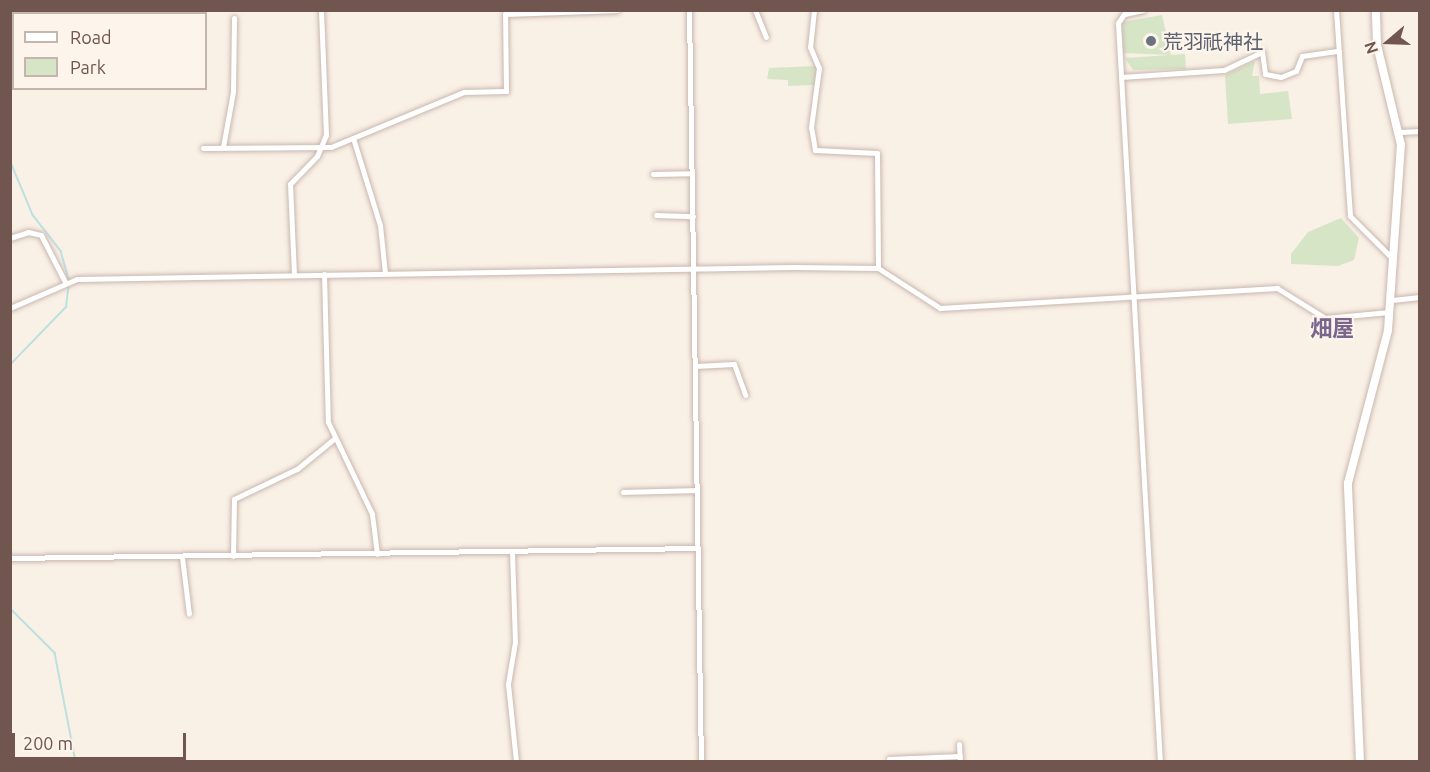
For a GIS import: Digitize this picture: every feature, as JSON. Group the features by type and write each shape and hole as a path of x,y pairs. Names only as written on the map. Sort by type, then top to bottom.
{"street":[{"path":"294,275 290,184 322,148 327,110 321,10"},
{"path":"203,148 322,148 353,138 464,92 506,90 505,14 617,10"},
{"path":"689,10 701,762"},
{"path":"755,10 766,37"},
{"path":"814,10 810,47 819,68 811,126 815,150 877,153 878,268"},
{"path":"1143,10 1120,13 1121,76 1160,762"},
{"path":"1336,10 1350,216 1393,259"},
{"path":"1360,762 1348,483 1392,300 1400,132 1377,45 1376,10"},
{"path":"223,147 233,92 234,18"},
{"path":"1121,76 1219,71 1262,52 1265,74 1281,77 1296,71 1302,56 1339,51"},
{"path":"1400,132 1419,131"},
{"path":"353,138 380,225 385,273"},
{"path":"653,174 693,173"},
{"path":"656,215 693,216"},
{"path":"10,238 28,232 41,235 65,282"},
{"path":"10,308 73,280 385,273 878,268 940,308 1277,288 1304,310 1325,318 1390,312"},
{"path":"324,274 326,410 335,438 372,514 377,554"},
{"path":"1392,300 1419,297"},
{"path":"695,366 734,364 745,395"},
{"path":"234,556 234,499 297,469 335,438"},
{"path":"623,492 698,490"},
{"path":"10,558 698,548"},
{"path":"512,552 515,642 508,684 516,762"},
{"path":"182,557 189,614"},
{"path":"889,759 960,759 959,744"}],"green space":[{"path":"1162,15 1171,55 1123,53 1122,22"},
{"path":"1185,54 1186,69 1133,70 1125,58"},
{"path":"1255,61 1252,76 1259,76 1260,94 1288,91 1292,119 1228,124 1225,75"},
{"path":"816,66 815,85 788,86 788,80 767,79 769,68"},
{"path":"1341,218 1359,238 1354,260 1338,266 1291,264 1291,254 1308,232"}],"waterway":[{"path":"10,160 33,215 61,251 69,279"},
{"path":"10,365 66,307 69,284"},
{"path":"10,608 55,653 76,762"}],"place":[{"name":"荒羽祇神社","path":"1151,41"}],"district":[{"name":"畑屋","path":"1332,328"}]}
